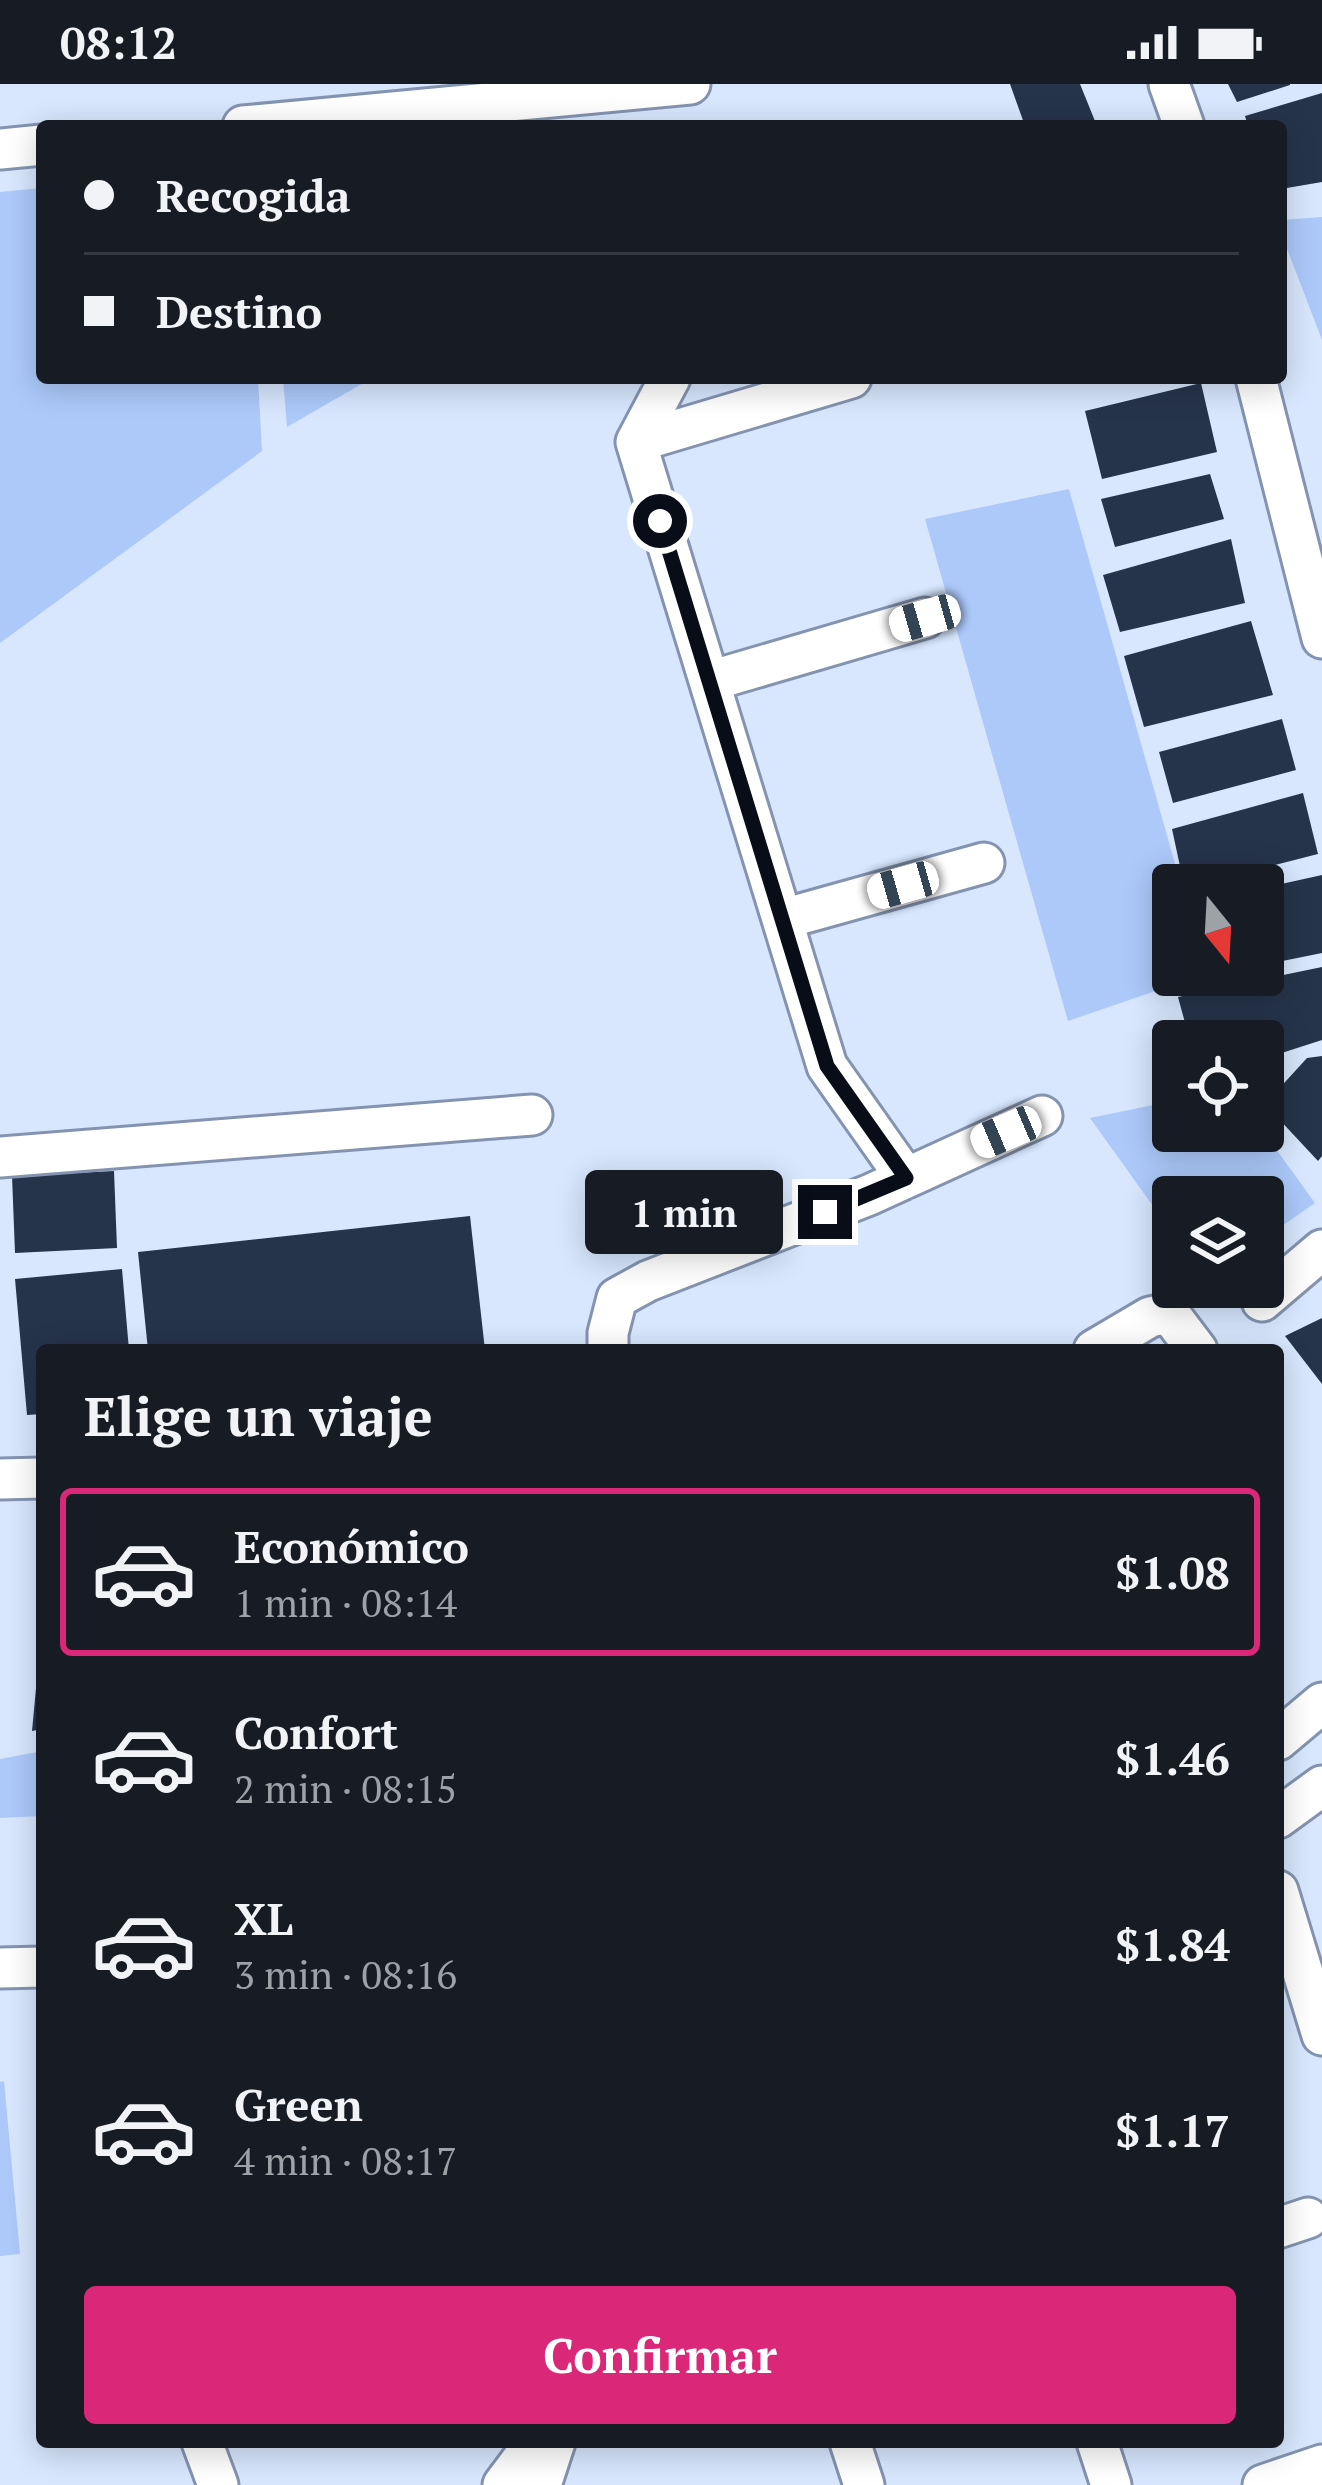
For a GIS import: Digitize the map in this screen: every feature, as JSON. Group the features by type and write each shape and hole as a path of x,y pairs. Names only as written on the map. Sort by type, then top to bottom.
{"street":[{"path":"307,120 690,84"},
{"path":"1169,84 1182,120"},
{"path":"0,149 36,146"},
{"path":"667,384 636,442 827,1066 906,1178"},
{"path":"636,442 771,390 811,384"},
{"path":"1258,384 1322,638"},
{"path":"710,681 925,618"},
{"path":"783,920 983,862"},
{"path":"0,1157 532,1115"},
{"path":"608,1344 617,1298 648,1281 906,1178 1042,1116"},
{"path":"1284,1282 1322,1250"},
{"path":"1104,1344 1150,1317 1168,1313 1192,1344"},
{"path":"0,1479 36,1478"},
{"path":"1284,1735 1322,1703"},
{"path":"1284,1814 1322,1786"},
{"path":"1284,1911 1322,2035"},
{"path":"0,1968 36,1967"},
{"path":"204,2448 218,2485"},
{"path":"503,2485 531,2448"},
{"path":"541,2485 554,2448"},
{"path":"852,2448 864,2485"},
{"path":"1098,2448 1111,2485"},
{"path":"1263,2485 1322,2465"}],"shaded area":[{"path":"36,189 36,384 258,384 262,451 0,643 0,192"},
{"path":"1322,217 1322,340 1287,249 1287,220"},
{"path":"283,384 362,384 287,427"},
{"path":"1069,489 1175,864 1152,864 1152,992 1068,1021 925,519"},
{"path":"1152,1105 1152,1152 1278,1152 1315,1203 1284,1224 1284,1176 1152,1176 1152,1205 1090,1118"},
{"path":"36,1752 36,1816 0,1818 0,1759"},
{"path":"4,2081 20,2254 0,2256 0,2082"}],"building":[{"path":"1010,84 1080,84 1095,120 1023,120"},
{"path":"1228,84 1290,84 1290,85 1237,102"},
{"path":"1322,93 1322,182 1287,188 1287,120 1246,120 1245,116"},
{"path":"1201,384 1217,452 1102,479 1085,411"},
{"path":"1210,474 1224,519 1115,547 1101,499"},
{"path":"1231,539 1245,603 1120,632 1103,575"},
{"path":"1251,621 1273,695 1144,727 1124,656"},
{"path":"1282,719 1296,770 1173,803 1159,752"},
{"path":"1303,793 1318,854 1279,864 1180,864 1172,829"},
{"path":"1322,875 1322,953 1284,961 1284,883"},
{"path":"1322,967 1322,1040 1284,1052 1284,1020 1184,1020 1178,997 1284,996 1284,975"},
{"path":"1322,1056 1322,1156 1318,1161 1284,1124 1284,1083 1307,1058"},
{"path":"114,1171 117,1248 15,1253 12,1176"},
{"path":"470,1216 484,1344 147,1344 138,1252"},
{"path":"122,1269 128,1344 36,1344 36,1414 27,1415 15,1279"},
{"path":"1322,1318 1322,1384 1285,1336"}],"route":[{"path":"660,521 827,1066 906,1178 825,1212"}]}
